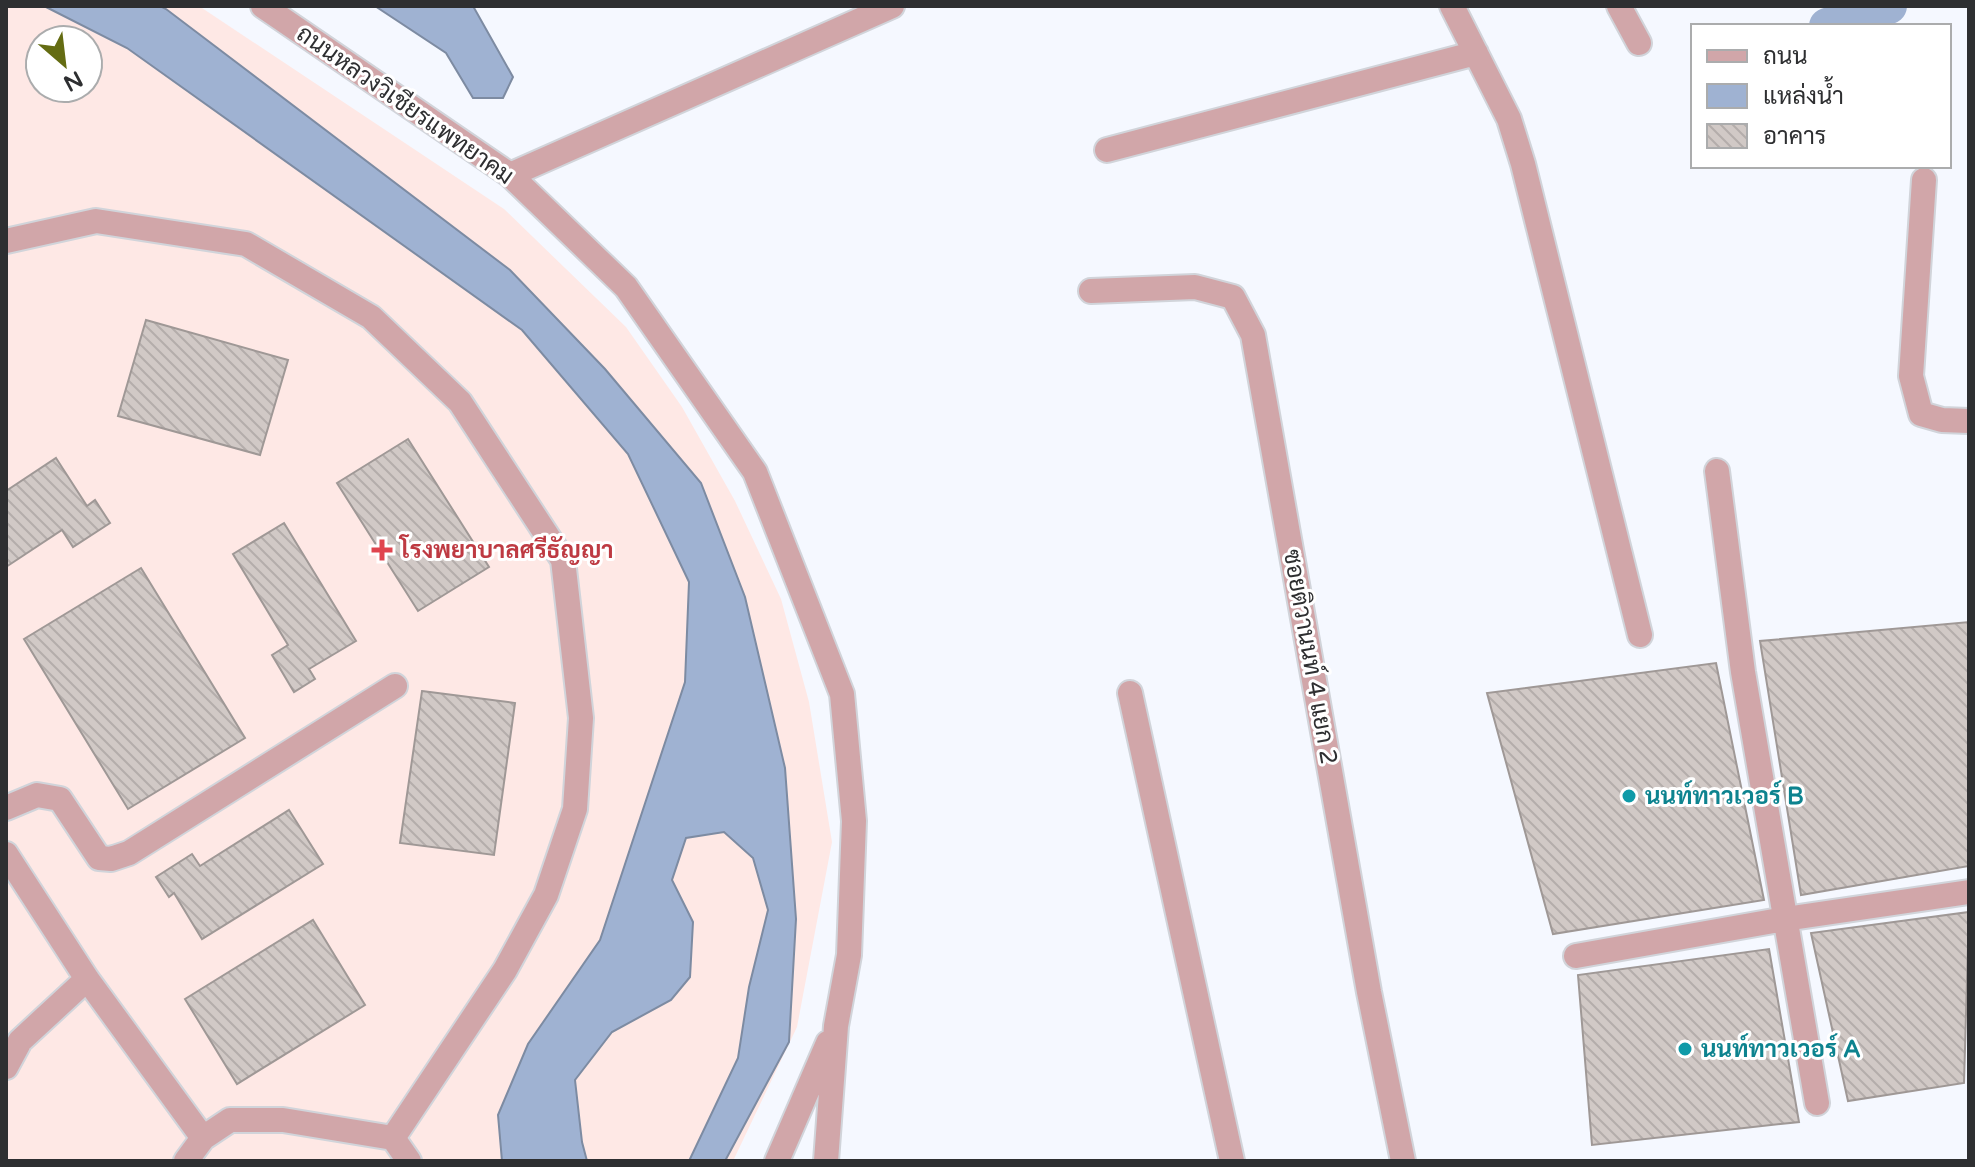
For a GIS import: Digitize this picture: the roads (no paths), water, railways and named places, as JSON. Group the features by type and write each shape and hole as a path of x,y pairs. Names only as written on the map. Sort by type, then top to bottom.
{"street":[{"name":"ถนนหลวงวิเชียรแพทยาคม","path":"263,6 510,175 626,287 755,472 842,694 854,821 849,955 836,1026 826,1161"},
{"path":"510,175 892,6"},
{"path":"1452,6 1509,119 1523,164 1640,635"},
{"path":"1619,6 1639,43"},
{"path":"1107,150 1476,53"},
{"path":"1924,180 1911,376 1921,414 1942,420 1969,421"},
{"path":"6,241 96,221 246,244 371,317 460,402 563,560 581,718 575,809 546,895 512,957 393,1138"},
{"name":"ซอยติวานนท์ 4 แยก 2","path":"1091,291 1195,287 1233,297 1253,335 1369,992 1403,1161"},
{"path":"1717,471 1743,672 1817,1103"},
{"path":"6,808 37,795 60,799 99,858 111,859 129,853 395,686"},
{"path":"1130,693 1210,1048 1232,1161"},
{"path":"6,854 87,979 203,1138"},
{"path":"1576,956 1785,919 1969,892"},
{"path":"6,1067 20,1041 87,979"},
{"name":"ถนนหลวงวิเชียรแพทยาคม","path":"777,1161 836,1026"},
{"path":"186,1161 203,1138 230,1120 283,1120 393,1138 409,1161"}],"water":[{"path":"44,6 160,6 166,9 510,270 605,369 701,483 745,597 785,768 796,919 789,1042 725,1161 689,1161 738,1058 749,987 768,910 753,858 724,832 686,838 672,880 693,922 690,977 671,1000 612,1032 575,1080 587,1161 502,1161 498,1115 528,1044 600,940 685,682 689,582 628,454 522,330 127,48 104,36 104,24 80,24"},
{"path":"375,6 473,6 513,77 503,98 473,98 446,53"}],"waterway":[{"path":"1833,24 1889,6"}],"place":[{"name":"โรงพยาบาลศรีธัญญา","path":"382,550"},
{"name":"นนท์ทาวเวอร์ B","path":"1629,796"},
{"name":"นนท์ทาวเวอร์ A","path":"1685,1049"}]}
